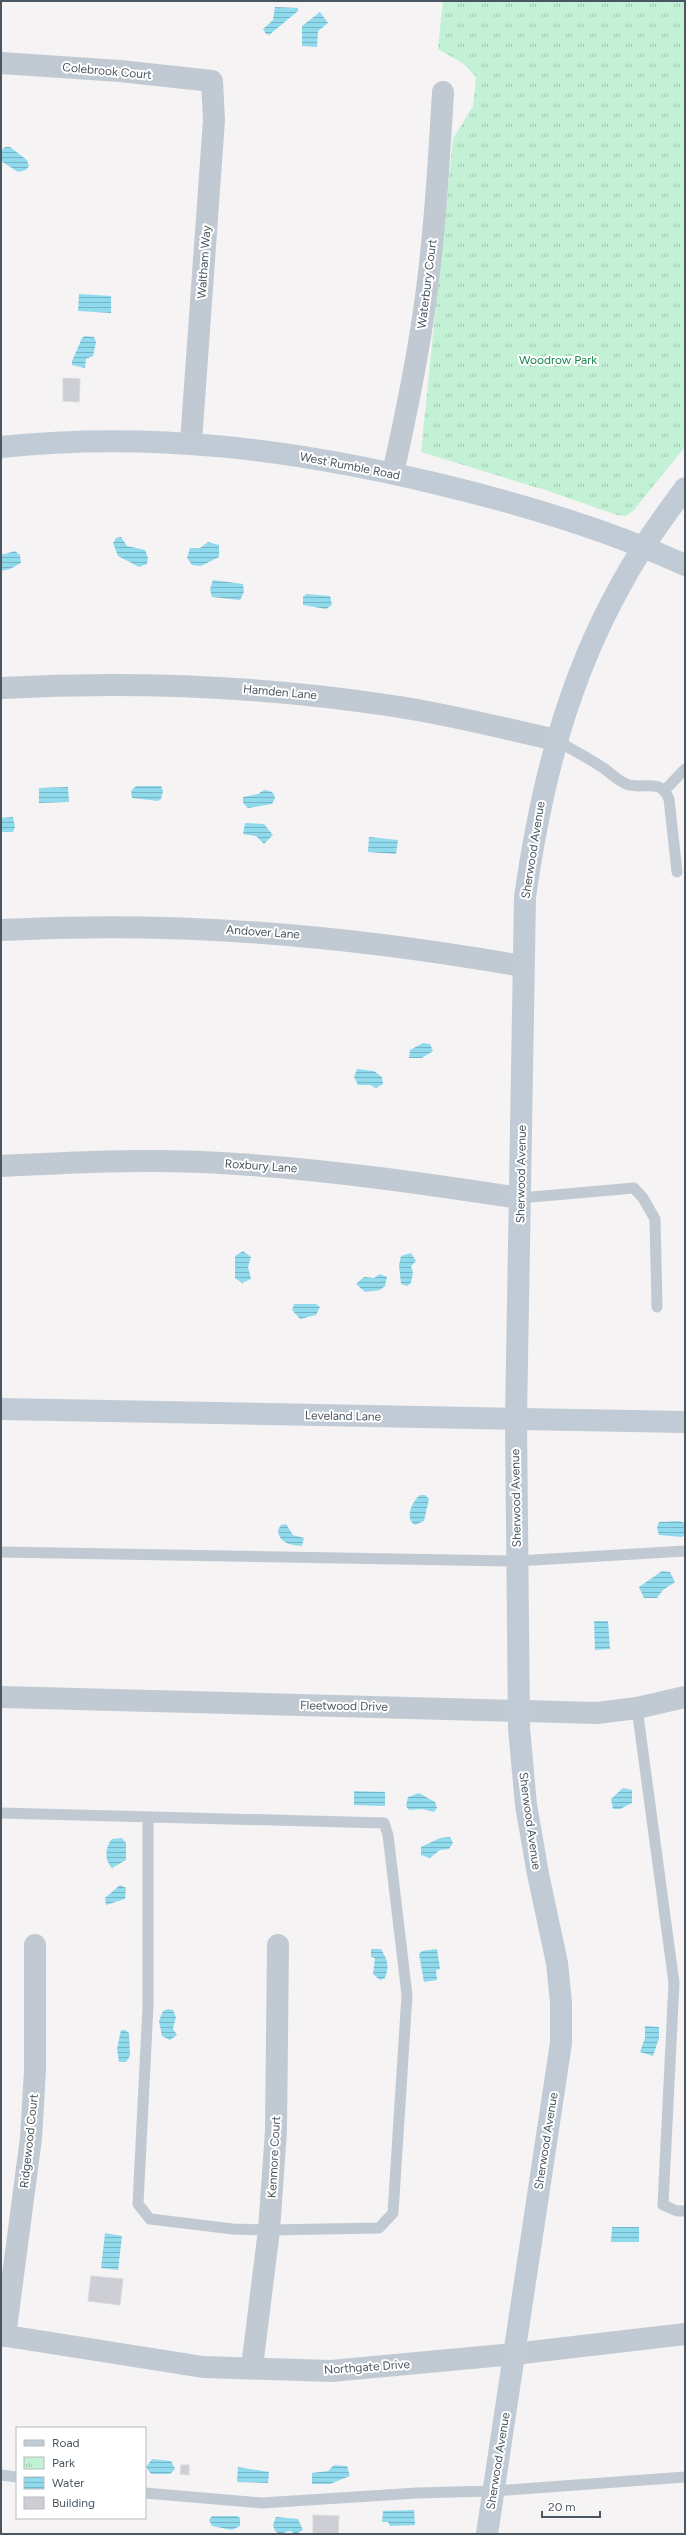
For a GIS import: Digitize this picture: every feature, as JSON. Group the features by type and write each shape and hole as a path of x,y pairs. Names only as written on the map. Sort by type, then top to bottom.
{"street":[{"name":"Colebrook Court","path":"1,64 120,71 212,81"},
{"name":"Waltham Way","path":"191,442 214,120 212,81"},
{"name":"Waterbury Court","path":"393,473 412,383 426,297 436,206 443,92"},
{"name":"West Rumble Road","path":"1,447 50,442 101,440 191,442 294,455 393,473 483,495 573,521 644,546 685,565"},
{"name":"Sherwood Avenue","path":"487,2534 561,2035 561,2003 557,1963 538,1874 526,1805 519,1710 516,1419 524,1009 522,966 525,897 535,828 556,740 574,686 597,631 644,546 685,488"},
{"name":"Hamden Lane","path":"1,688 135,684 226,687 313,695 409,709 556,740"},
{"name":"Andover Lane","path":"1,930 153,927 250,930 332,937 421,949 522,966"},
{"name":"Roxbury Lane","path":"1,1166 131,1161 236,1164 331,1171 520,1198"},
{"name":"Leveland Lane","path":"1,1408 685,1422"},
{"name":"Fleetwood Drive","path":"1,1698 597,1713 637,1708 685,1697"},
{"name":"Ridgewood Court","path":"3,2335 31,2138 35,2070 34,1945"},
{"name":"Kenmore Court","path":"252,2367 269,2230 278,2070 278,1945"},
{"name":"Northgate Drive","path":"3,2335 203,2367 252,2367 331,2371 514,2354 685,2334"}],"lane":[{"path":"556,740 606,770 618,781 630,785 658,786 665,790 669,799 677,872"},
{"path":"665,790 685,770"},
{"path":"520,1198 634,1188 643,1198 655,1219 657,1307"},
{"path":"1,1552 517,1561 685,1551"},
{"path":"637,1708 674,1983 664,2205 677,2211 685,2210"},
{"path":"1,1813 384,1823 388,1836 407,1994 393,2213 379,2228 269,2230 232,2229 150,2219 138,2204 148,2006 148,1817"},
{"path":"1,2475 16,2477"},
{"path":"146,2493 262,2503 417,2493 493,2491 685,2477"}],"green space":[{"name":"Woodrow Park","path":"443,1 685,1 685,447 633,511 626,516 617,515 545,490 421,452 453,139 473,106 476,77 464,64 438,49"}],"water":[{"path":"275,7 298,8 298,11 269,35 266,34 263,29 273,20"},
{"path":"320,12 328,23 318,31 317,47 302,46 302,26"},
{"path":"5,147 10,147 27,160 29,166 26,170 18,172 1,161 1,151"},
{"path":"79,294 111,296 111,313 78,311"},
{"path":"85,336 94,337 96,342 93,356 86,359 85,368 72,365 72,361 82,338"},
{"path":"121,537 127,546 145,550 148,558 147,564 139,567 118,556 113,543 116,538"},
{"path":"208,542 219,545 219,557 201,566 192,565 187,558 190,548 200,548"},
{"path":"15,551 20,555 21,563 10,569 1,571 1,555"},
{"path":"213,580 243,584 244,592 240,600 212,597 210,589"},
{"path":"306,594 330,596 332,605 326,609 303,605 303,597"},
{"path":"136,786 161,786 163,791 161,799 158,801 132,798 131,791"},
{"path":"68,787 69,802 39,803 39,788"},
{"path":"264,790 270,791 274,794 275,798 272,804 248,808 243,803 243,797 258,794"},
{"path":"13,817 15,827 13,832 1,832 1,818"},
{"path":"245,823 264,824 273,835 264,844 256,836 243,834"},
{"path":"369,837 398,840 396,854 368,852"},
{"path":"423,1043 430,1044 433,1051 422,1058 409,1058 410,1050"},
{"path":"357,1069 374,1071 382,1077 383,1084 376,1088 370,1085 358,1085 354,1077"},
{"path":"243,1251 251,1257 248,1267 251,1279 242,1283 235,1278 235,1256"},
{"path":"411,1253 416,1261 411,1266 413,1272 411,1283 407,1286 401,1284 399,1265 401,1256"},
{"path":"380,1274 387,1277 385,1286 380,1290 365,1292 356,1284 364,1277 374,1278"},
{"path":"294,1304 316,1304 320,1307 316,1315 300,1319 292,1310"},
{"path":"420,1495 425,1495 429,1499 424,1521 415,1525 410,1519 410,1510 414,1501"},
{"path":"679,1521 685,1523 685,1535 682,1537 659,1535 657,1528 659,1522"},
{"path":"286,1524 293,1535 304,1538 302,1546 283,1541 278,1530 281,1525"},
{"path":"662,1571 670,1572 675,1582 663,1590 657,1598 644,1598 639,1587"},
{"path":"594,1621 608,1621 610,1649 595,1650"},
{"path":"623,1788 632,1790 632,1803 620,1809 613,1809 611,1799"},
{"path":"354,1791 385,1792 385,1806 354,1805"},
{"path":"419,1793 435,1802 437,1808 434,1812 422,1809 409,1810 406,1806 408,1797"},
{"path":"450,1837 453,1843 449,1849 440,1850 430,1858 421,1855 421,1847 440,1838"},
{"path":"122,1838 126,1843 126,1860 112,1868 109,1865 106,1854 108,1846 112,1839"},
{"path":"120,1885 126,1888 125,1899 106,1905 105,1898"},
{"path":"371,1949 381,1949 386,1959 388,1966 387,1974 385,1978 380,1980 373,1974 375,1958 371,1957"},
{"path":"437,1949 440,1969 436,1970 437,1980 424,1982 419,1954 422,1951"},
{"path":"168,2009 173,2010 176,2017 173,2029 177,2035 170,2040 162,2036 159,2021 163,2011"},
{"path":"645,2026 659,2027 659,2038 653,2056 640,2052 645,2038"},
{"path":"121,2030 125,2030 129,2033 130,2056 126,2062 119,2062 117,2049"},
{"path":"612,2227 639,2227 639,2242 611,2242"},
{"path":"105,2233 122,2236 118,2270 101,2268"},
{"path":"152,2459 171,2461 175,2469 170,2474 151,2474 146,2467"},
{"path":"334,2465 347,2466 350,2476 330,2484 312,2484 312,2473 328,2471"},
{"path":"238,2467 269,2472 268,2483 237,2482"},
{"path":"414,2510 415,2525 390,2526 388,2522 382,2522 383,2511"},
{"path":"212,2516 237,2516 240,2518 240,2526 232,2530 212,2526 209,2520"},
{"path":"276,2517 298,2519 303,2530 296,2534 290,2531 279,2534 275,2531 273,2525"}],"building":[{"path":"63,378 80,379 79,402 63,401"},
{"path":"91,2276 123,2279 120,2305 88,2301"},
{"path":"181,2465 189,2465 189,2475 180,2474"},
{"path":"313,2515 339,2516 338,2534 313,2534"}]}
